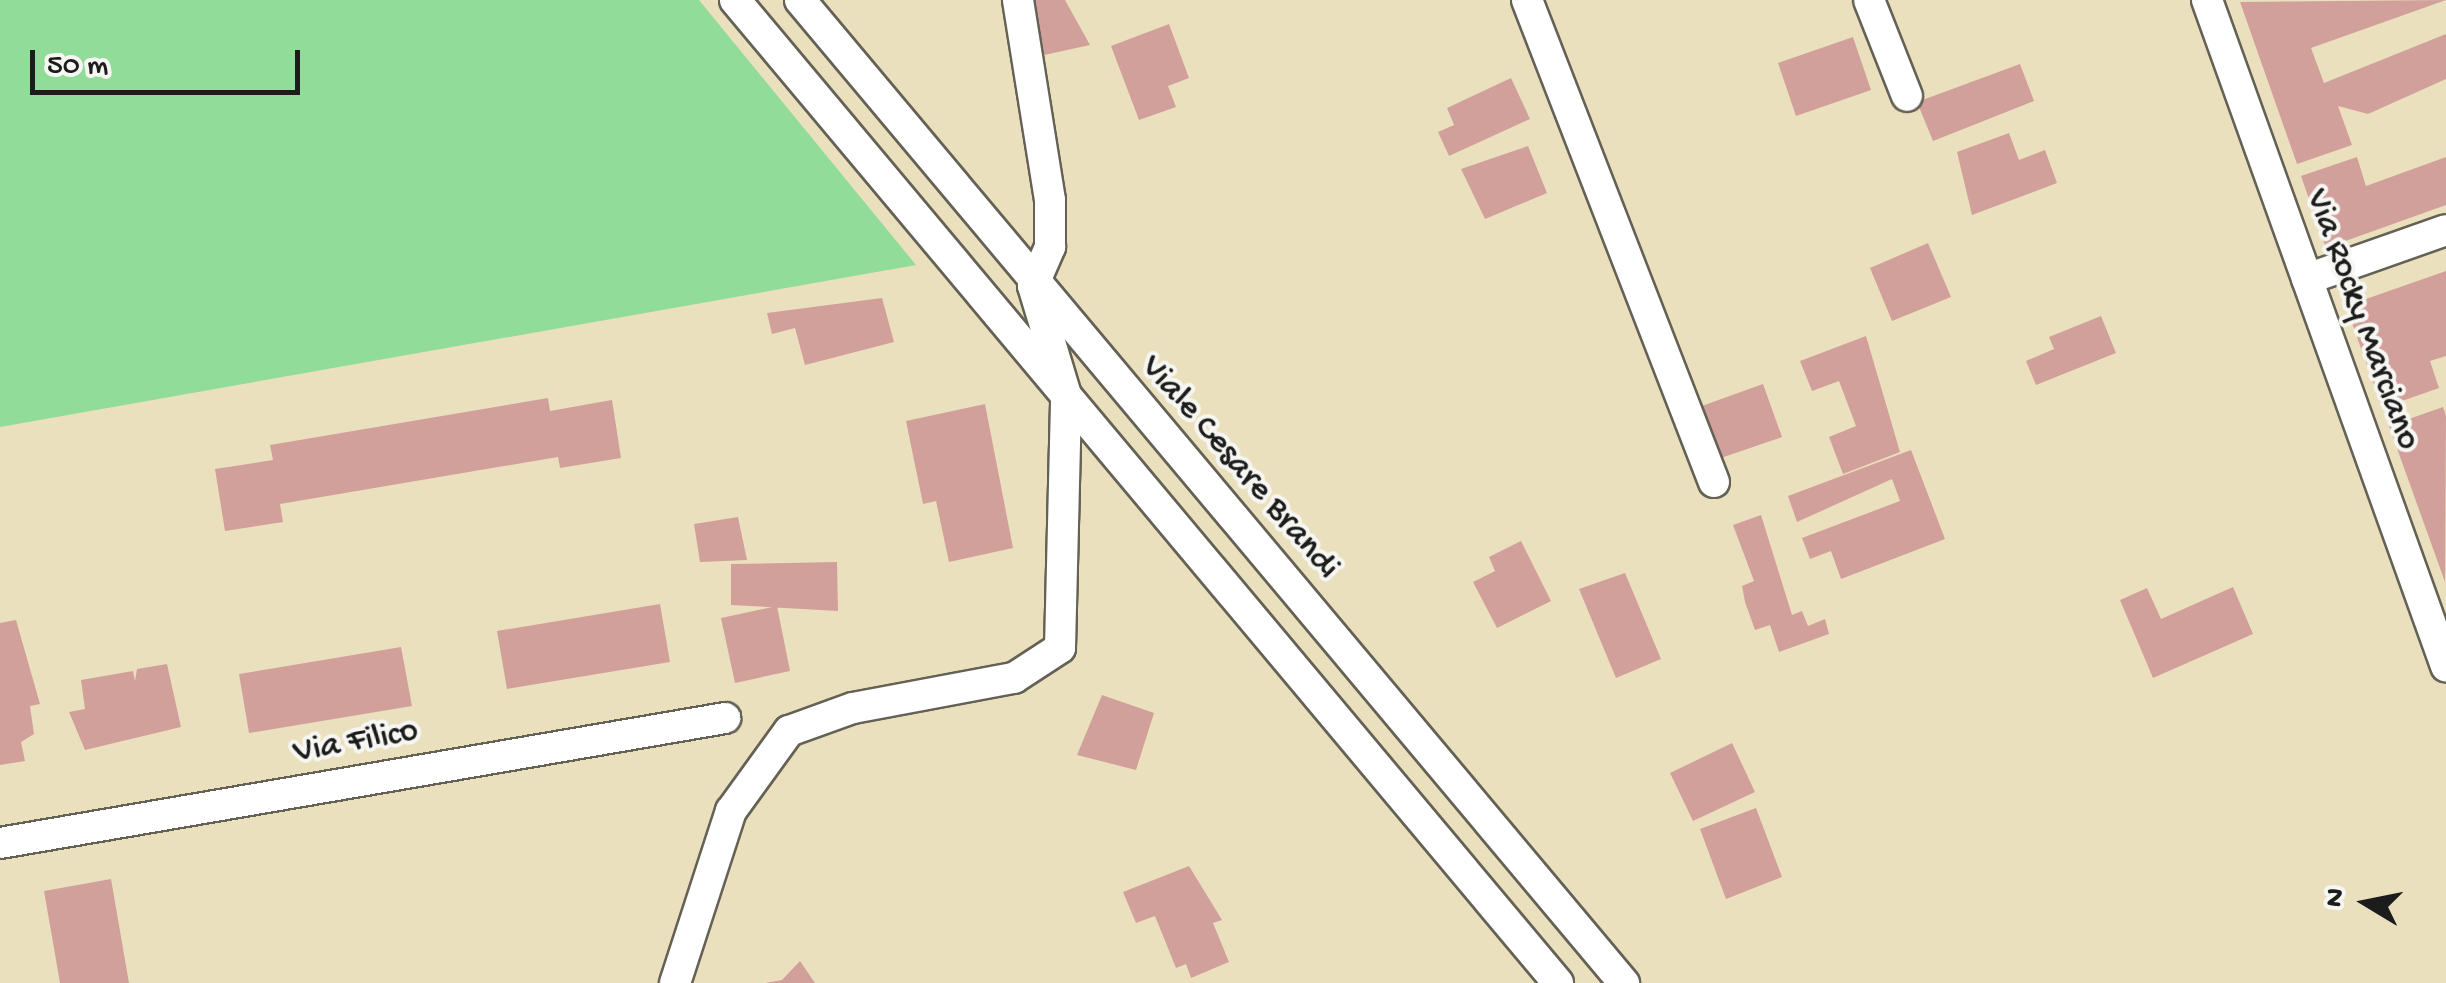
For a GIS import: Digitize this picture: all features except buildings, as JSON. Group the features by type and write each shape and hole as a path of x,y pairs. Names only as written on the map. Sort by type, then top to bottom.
{"street":[{"path":"735,0 1558,983"},
{"name":"Viale Cesare Brandi","path":"800,0 1033,286 1624,983"},
{"path":"675,983 732,811 789,731 853,708 1014,678 1060,648 1066,395 1033,286 1050,247 1050,200 1018,0"},
{"path":"1527,0 1714,482"},
{"path":"1869,0 1907,96"},
{"name":"Via Rocky Marciano","path":"2207,0 2446,666"},
{"path":"2306,279 2446,230"},
{"name":"Via Filico","path":"0,843 725,718"}],"green space":[{"path":"0,0 699,0 916,265 0,427"}]}
